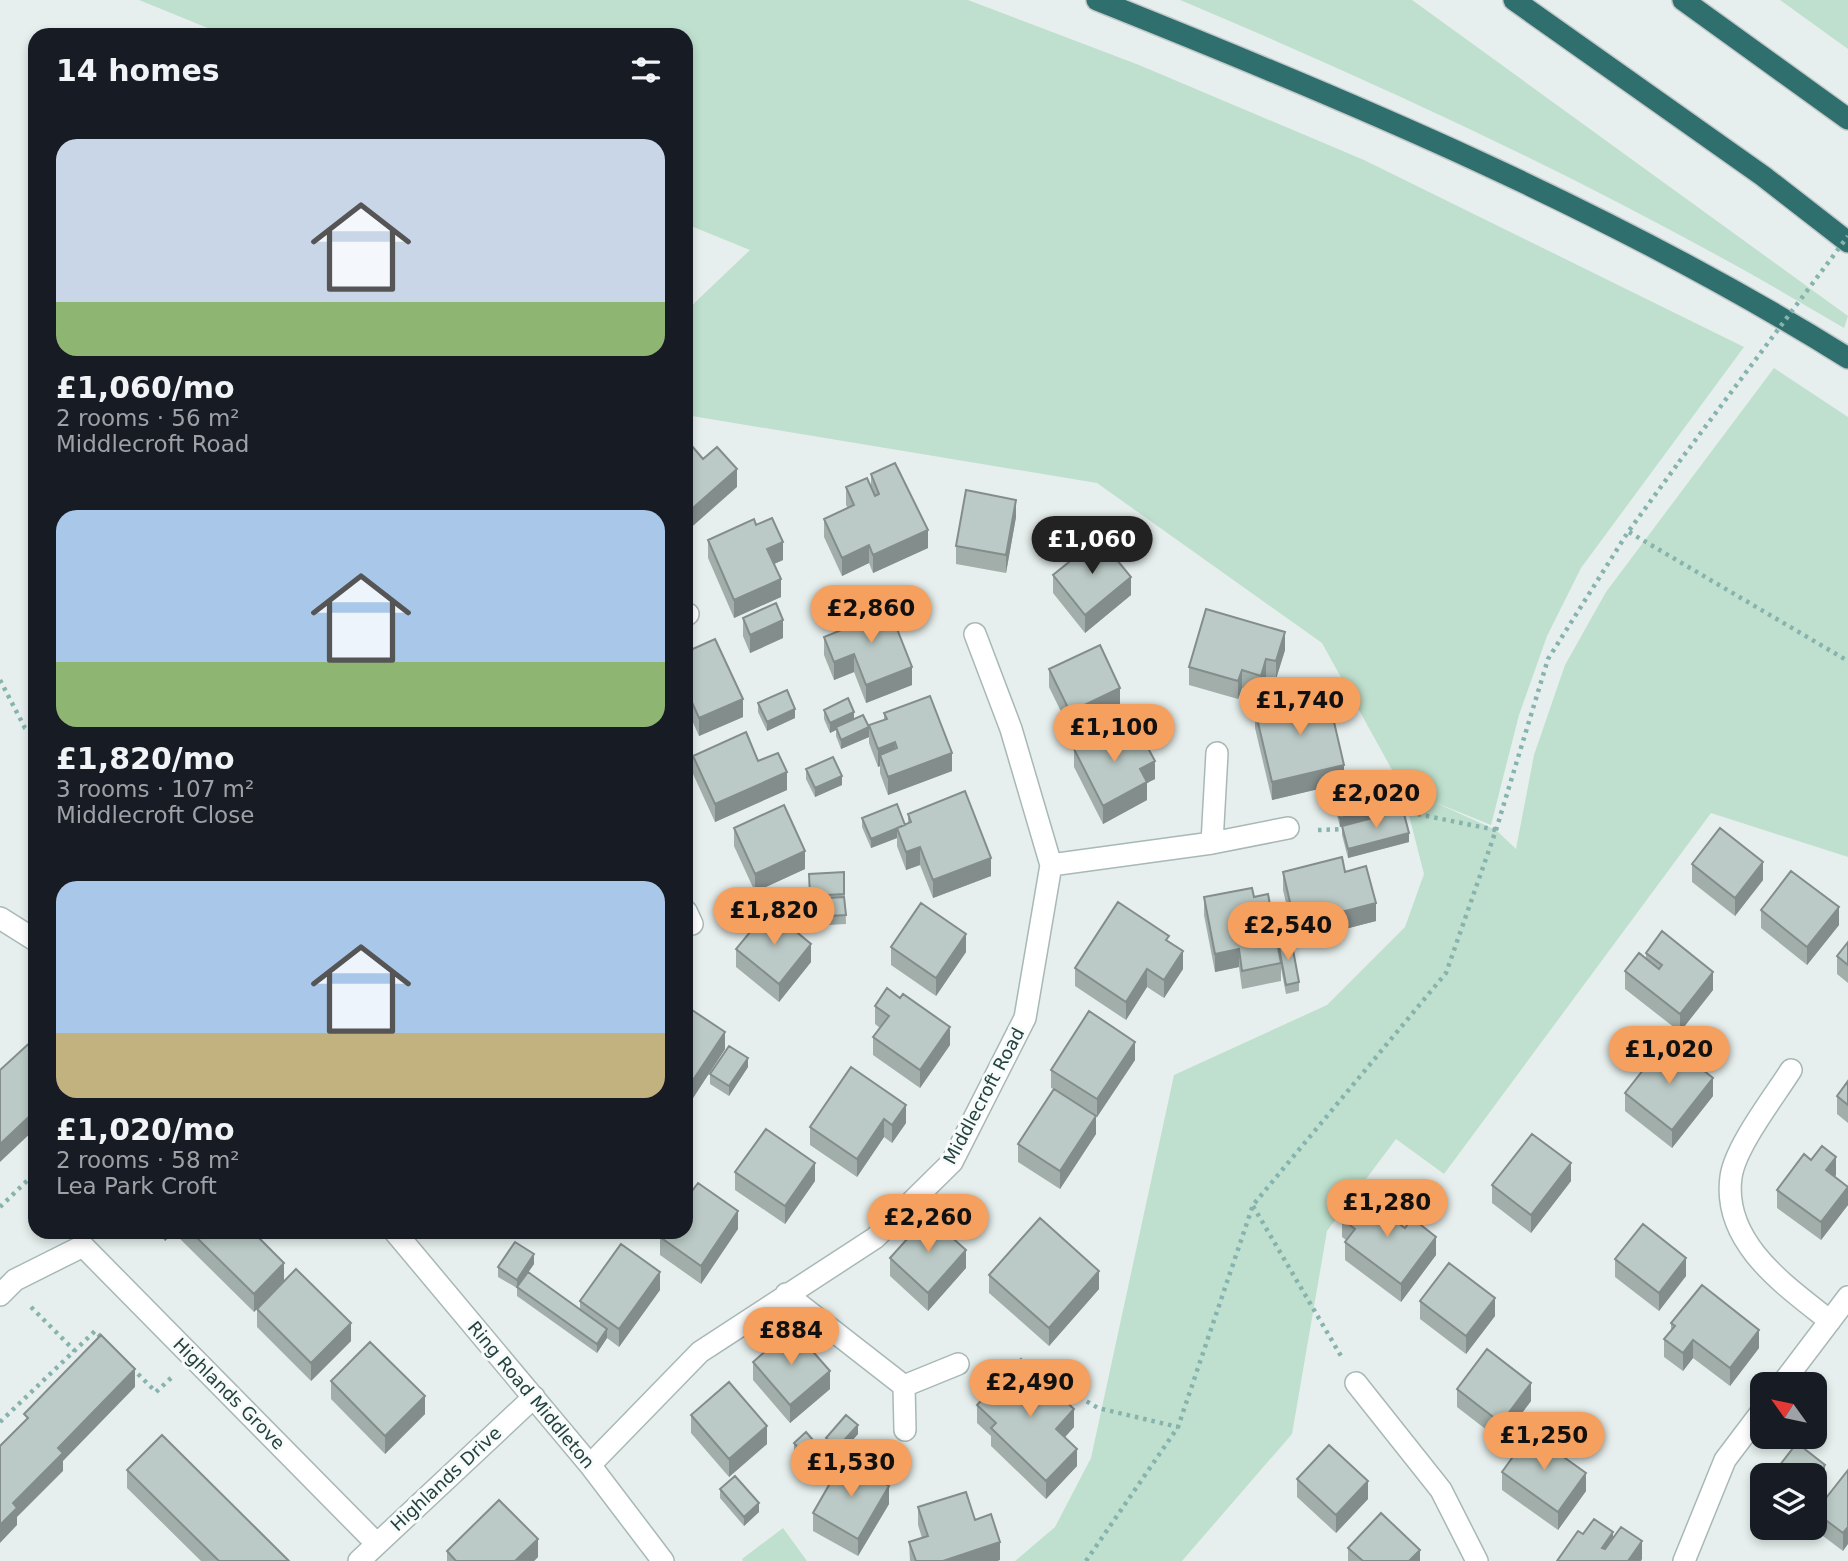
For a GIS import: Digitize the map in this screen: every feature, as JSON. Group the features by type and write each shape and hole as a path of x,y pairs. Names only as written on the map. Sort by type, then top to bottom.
{"highway":[{"path":"1097,0 1454,149 1755,300 1848,358"},
{"path":"1514,0 1763,176 1848,242"},
{"path":"1683,0 1848,119"}],"street":[{"name":"Middlecroft Road","path":"590,1465 700,1352 875,1238 953,1162 1025,1018 1051,865 1011,729 975,634"},
{"path":"1212,843 1217,753"},
{"path":"1051,865 1212,843 1288,828"},
{"path":"0,918 28,936"},
{"path":"1791,1070 1747,1137 1731,1177 1734,1213 1748,1245 1774,1277 1830,1321"},
{"name":"Ring Road Middleton","path":"401,1239 590,1465 663,1561"},
{"name":"Highlands Grove","path":"5,1290 15,1280 83,1246 376,1543"},
{"path":"786,1294 904,1386"},
{"path":"1791,1372 1848,1297"},
{"path":"904,1386 958,1364"},
{"path":"1356,1383 1441,1490 1477,1561"},
{"path":"904,1386 905,1430"},
{"name":"Highlands Drive","path":"359,1561 534,1397"},
{"path":"1684,1561 1726,1460 1750,1427"}],"path":[{"path":"1086,1561 1178,1427 1253,1205 1446,973 1496,830 1548,659 1628,532 1848,236"},
{"path":"1628,532 1848,661"},
{"path":"0,680 24,728 28,731"},
{"path":"1387,819 1412,813 1496,830"},
{"path":"1288,828 1337,831 1350,828"},
{"path":"0,1207 28,1180"},
{"path":"1253,1205 1356,1383"},
{"path":"5,1290 75,1351"},
{"path":"0,1422 96,1331 113,1349"},
{"path":"130,1366 156,1392 192,1357"},
{"path":"958,1364 1029,1367 1098,1408 1178,1427"}],"green space":[{"path":"139,0 968,0 1139,65 1364,160 1744,347 1581,568 1547,636 1519,715 1491,825 1432,801 1496,830 1516,849 1534,755 1565,665 1606,592 1774,368 1848,417 1848,857 1711,813 1444,1174 1396,1139 1327,1231 1292,1434 1182,1561 1015,1561 1055,1527 1091,1458 1174,1075 1327,1005 1405,927 1424,874 1402,788 1322,643 1097,483 693,416 693,304 750,250 693,227 693,28 208,28"},
{"path":"1180,0 1412,0 1848,316 1844,328 1683,237 1518,152 1350,74"},
{"path":"1780,0 1848,0 1848,49"},
{"path":"783,1528 807,1561 743,1561 742,1559"}],"building":[{"path":"693,447 703,459 717,447 737,469 693,508"},
{"path":"895,463 928,530 873,555 869,545 842,558 824,519 854,505 846,487 867,478 875,496 879,494 871,474"},
{"path":"966,490 1016,500 1006,555 956,546"},
{"path":"772,518 783,542 767,549 781,579 734,600 708,540 754,519 756,525"},
{"path":"1099,538 1131,577 1085,615 1053,575"},
{"path":"776,603 783,620 750,635 743,618"},
{"path":"888,606 912,667 866,685 854,654 834,662 824,637 844,629 842,624"},
{"path":"1206,609 1285,632 1276,661 1266,659 1261,676 1242,670 1238,681 1189,667"},
{"path":"715,639 743,699 699,718 693,705 693,649"},
{"path":"1100,645 1120,688 1070,712 1049,669"},
{"path":"787,690 795,709 767,722 758,703"},
{"path":"1327,692 1344,765 1272,782 1255,710"},
{"path":"930,696 952,753 888,777 880,755 897,748 895,742 878,749 869,725 887,719 884,713"},
{"path":"848,698 854,712 830,723 824,710"},
{"path":"863,715 869,727 841,740 836,727"},
{"path":"1118,725 1126,742 1141,735 1155,761 1140,769 1147,782 1103,806 1074,749"},
{"path":"746,732 758,761 778,753 787,772 715,804 693,756"},
{"path":"833,757 842,776 815,788 806,769"},
{"path":"1396,783 1401,803 1340,818 1335,798"},
{"path":"965,791 991,858 933,880 920,847 906,852 897,828 911,822 908,814"},
{"path":"897,804 905,825 871,839 862,818"},
{"path":"784,805 805,851 755,874 734,828"},
{"path":"1403,810 1409,833 1348,849 1342,826"},
{"path":"1720,828 1763,862 1735,898 1692,864"},
{"path":"1342,857 1345,872 1366,866 1376,903 1295,924 1283,872"},
{"path":"1791,871 1839,907 1807,947 1761,910"},
{"path":"844,872 844,894 810,896 809,874"},
{"path":"1252,888 1254,897 1268,894 1281,963 1242,971 1239,949 1215,954 1204,897"},
{"path":"844,897 846,915 811,917 811,899"},
{"path":"1118,902 1169,936 1166,940 1183,951 1164,980 1147,969 1126,1002 1075,968"},
{"path":"921,903 966,934 936,978 891,947"},
{"path":"769,909 811,944 779,984 736,949"},
{"path":"1662,931 1713,972 1680,1014 1625,971 1639,953 1659,969 1662,965 1646,953"},
{"path":"1291,939 1299,982 1286,985 1278,942"},
{"path":"1848,942 1848,965 1837,956"},
{"path":"887,988 900,998 903,994 950,1027 920,1070 873,1037 889,1016 875,1006"},
{"path":"693,1011 725,1032 693,1080"},
{"path":"1089,1011 1135,1042 1097,1099 1051,1070"},
{"path":"1666,1041 1713,1078 1672,1130 1625,1093"},
{"path":"28,1044 28,1118 0,1144 0,1070"},
{"path":"729,1046 748,1058 729,1086 710,1074"},
{"path":"851,1067 906,1105 892,1125 884,1119 857,1159 810,1127"},
{"path":"1848,1081 1848,1105 1837,1096"},
{"path":"1054,1089 1096,1116 1060,1171 1018,1144"},
{"path":"766,1129 815,1163 785,1206 735,1172"},
{"path":"1532,1134 1571,1163 1531,1215 1492,1185"},
{"path":"1822,1146 1836,1157 1826,1170 1848,1187 1821,1222 1777,1190 1804,1154 1811,1160"},
{"path":"698,1183 738,1211 701,1266 663,1239 693,1239 693,1190"},
{"path":"1360,1195 1405,1228 1412,1218 1436,1237 1401,1284 1345,1242 1355,1229 1342,1219"},
{"path":"928,1216 966,1250 928,1293 890,1258"},
{"path":"1040,1218 1099,1271 1049,1328 989,1275"},
{"path":"1643,1224 1686,1258 1659,1293 1615,1259"},
{"path":"198,1239 260,1239 284,1263 254,1294"},
{"path":"515,1242 534,1254 517,1280 498,1267"},
{"path":"621,1244 660,1272 619,1329 580,1301"},
{"path":"1449,1263 1495,1298 1466,1336 1420,1301"},
{"path":"296,1269 351,1323 311,1363 257,1309"},
{"path":"528,1272 607,1329 597,1344 517,1287"},
{"path":"1702,1285 1759,1330 1730,1368 1693,1340 1683,1353 1664,1339 1675,1326 1671,1323"},
{"path":"792,1328 830,1371 790,1405 753,1362"},
{"path":"101,1335 135,1369 58,1448 63,1453 13,1503 17,1508 0,1525 0,1446 28,1418 24,1414"},
{"path":"370,1342 425,1396 385,1436 331,1381"},
{"path":"1487,1349 1531,1383 1501,1423 1457,1389"},
{"path":"1021,1359 1074,1409 1056,1429 1077,1449 1046,1481 991,1428 996,1423 977,1405"},
{"path":"729,1382 767,1426 729,1459 691,1415"},
{"path":"846,1415 858,1425 837,1448 826,1438"},
{"path":"806,1432 827,1456 815,1467 794,1443"},
{"path":"1530,1433 1586,1473 1558,1512 1502,1472"},
{"path":"162,1435 289,1561 219,1561 127,1470"},
{"path":"1329,1445 1368,1481 1336,1515 1297,1479"},
{"path":"1792,1449 1805,1449 1822,1463 1781,1463"},
{"path":"844,1459 889,1486 858,1539 813,1513"},
{"path":"1848,1470 1848,1527 1843,1533 1827,1521 1827,1497"},
{"path":"735,1476 759,1503 744,1517 720,1489"},
{"path":"966,1492 975,1520 991,1514 1000,1542 943,1561 916,1561 909,1542 928,1536 918,1507"},
{"path":"499,1500 538,1539 515,1561 456,1561 447,1551"},
{"path":"1381,1513 1420,1550 1409,1561 1363,1561 1348,1548"},
{"path":"1594,1519 1613,1532 1602,1548 1605,1549 1621,1527 1642,1541 1628,1561 1557,1561 1578,1531 1583,1534"}]}
